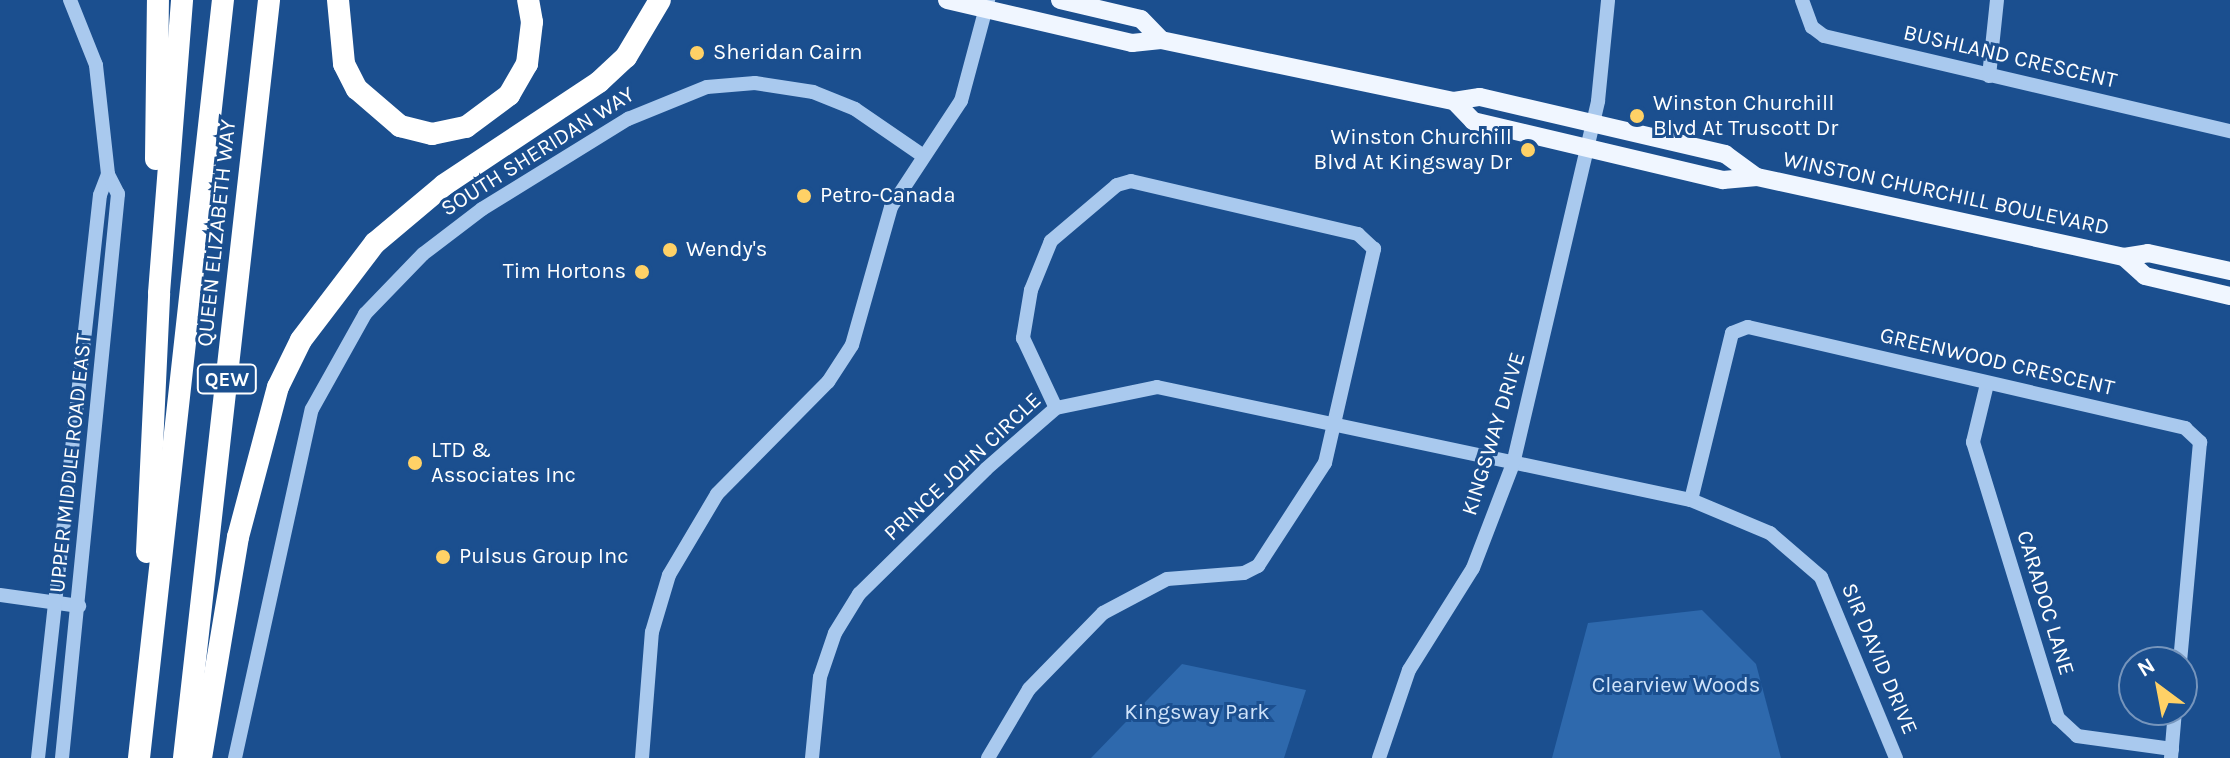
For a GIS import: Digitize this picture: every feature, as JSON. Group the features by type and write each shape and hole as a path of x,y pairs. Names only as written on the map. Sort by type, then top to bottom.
{"highway":[{"path":"158,0 159,293"},
{"path":"150,657 144,607 159,293 182,0"},
{"name":"QUEEN ELIZABETH WAY","path":"139,758 223,0"},
{"name":"QUEEN ELIZABETH WAY","path":"184,758 269,0"},
{"path":"338,0 344,64 357,89 400,126 432,134 466,127 509,95 527,64 532,22 528,0"},
{"path":"201,758 238,537 278,387 301,340 375,243 444,185 599,82 630,51 660,0"}],"main road":[{"name":"WINSTON CHURCHILL BOULEVARD","path":"947,0 987,5 1132,43 1161,40 1454,101 1480,97 1725,154 1757,177"},
{"name":"WINSTON CHURCHILL BOULEVARD","path":"1060,0 1141,19 1161,40"},
{"name":"WINSTON CHURCHILL BOULEVARD","path":"1454,101 1473,121 1723,180 1757,177 2124,257 2148,253 2230,271"},
{"name":"WINSTON CHURCHILL BOULEVARD","path":"2124,257 2145,276 2230,296"}],"street":[{"name":"UPPER MIDDLE ROAD EAST","path":"62,758 118,194 108,174 96,65 70,0"},
{"name":"KINGSWAY DRIVE","path":"1379,758 1409,670 1473,568 1513,464 1593,123 1608,0"},
{"name":"BUSHLAND CRESCENT","path":"1802,0 1812,27 1824,36 2230,131"},
{"path":"1989,76 1997,0"},
{"path":"642,758 652,632 669,575 717,494 828,382 852,345 885,222 922,155 961,101 987,5"},
{"name":"SOUTH SHERIDAN WAY","path":"235,758 312,409 358,324 423,254 482,209 628,119 707,87 755,83 813,92 855,109 922,155"},
{"name":"UPPER MIDDLE ROAD EAST","path":"38,758 100,195 108,174"},
{"path":"988,758 1029,689 1111,607 1167,579 1244,573 1258,566 1325,463 1337,422 1374,249 1358,234 1131,181 1117,185 1051,241 1031,290 1023,338 1056,408"},
{"name":"GREENWOOD CRESCENT","path":"1691,500 1732,333 1748,327 2185,428 2200,442 2181,646"},
{"name":"CARADOC LANE","path":"1987,384 1973,442 2058,718 2077,736 2172,753"},
{"name":"PRINCE JOHN CIRCLE","path":"812,758 820,677 835,633 859,594 986,469 1056,408 1157,387 1337,422 1513,464"},
{"name":"SIR DAVID DRIVE","path":"1513,464 1691,500 1770,533 1821,577 1896,758"},
{"path":"0,595 79,606"},
{"path":"2172,753 2174,726"}],"green space":[{"name":"Clearview Woods","path":"1702,610 1756,664 1781,758 1552,758 1588,623"},
{"name":"Kingsway Park","path":"1182,664 1306,690 1284,758 1091,758"}],"place":[{"name":"Sheridan Cairn","path":"697,53"},
{"name":"Winston Churchill Blvd At Truscott Dr","path":"1637,116"},
{"name":"Winston Churchill Blvd At Kingsway Dr","path":"1528,150"},
{"name":"Petro-Canada","path":"804,196"},
{"name":"Wendy's","path":"670,250"},
{"name":"Tim Hortons","path":"642,272"},
{"name":"LTD & Associates Inc","path":"415,463"},
{"name":"Pulsus Group Inc","path":"443,557"}]}
